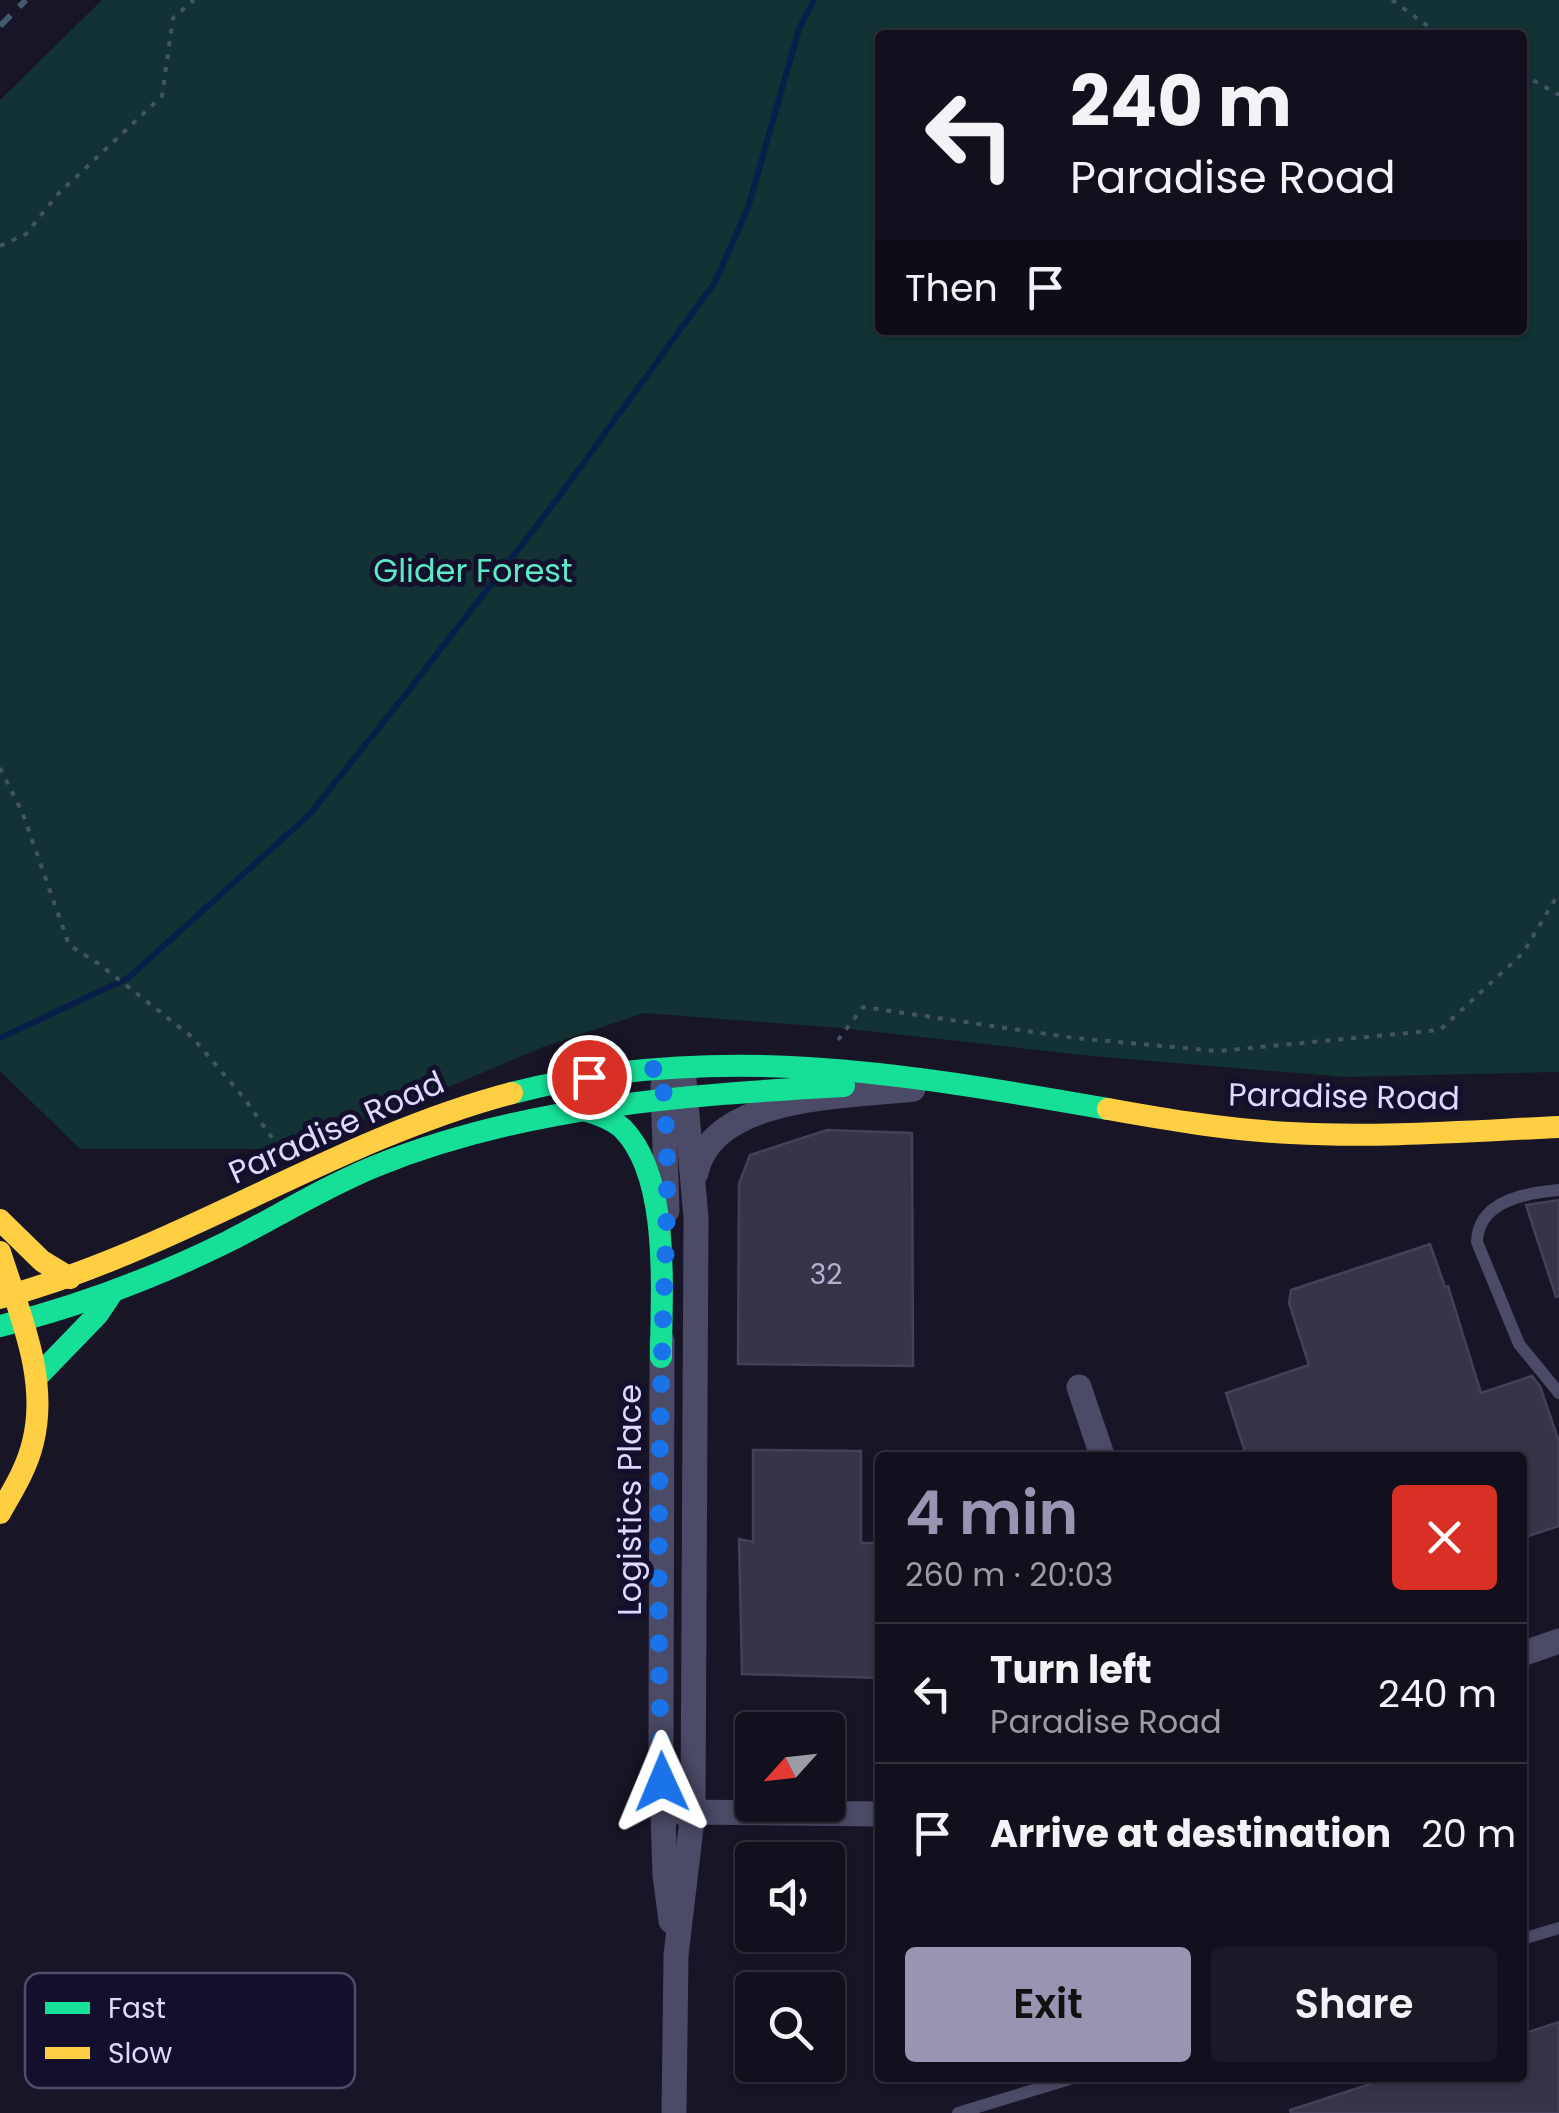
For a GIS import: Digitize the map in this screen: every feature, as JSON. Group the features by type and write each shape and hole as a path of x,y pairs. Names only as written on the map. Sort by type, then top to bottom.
{"main road":[{"name":"Paradise Road","path":"7,1297 142,1250 343,1154 454,1108 545,1084 672,1067 740,1062 942,1078 1069,1103 1276,1133 1559,1127"},
{"name":"Paradise Road","path":"12,1323 112,1293 230,1240 373,1167 453,1138 581,1108 675,1097 844,1086 1069,1103"},
{"path":"581,1108 623,1128 637,1144 652,1186 657,1212 662,1357"},
{"path":"0,1220 42,1261 70,1278"},
{"path":"0,1252 12,1323 36,1377 40,1406 33,1451 0,1513"},
{"path":"36,1377 98,1314 112,1293"}],"street":[{"name":"Logistics Place","path":"672,1067 694,1182 696,1259 693,1811 676,1955 674,2113"},
{"path":"694,1182 700,1155 710,1139 726,1126 759,1111 914,1089"},
{"name":"Logistics Place","path":"675,1097 662,1357 664,1875 676,1955"},
{"path":"1079,1386 1102,1452"},
{"path":"1527,1652 1559,1641"},
{"path":"663,1812 875,1814"}],"lane":[{"path":"1559,1190 1536,1192 1489,1211 1478,1228 1477,1242 1519,1344 1559,1393"},
{"name":"Logistics Place","path":"663,1812 679,1801 683,1780 686,1328 696,1259"},
{"path":"1527,1938 1559,1928"},
{"path":"958,2113 1060,2082"}],"path":[{"path":"0,246 26,234 58,194 162,96 173,18 194,0"},
{"path":"1392,0 1433,30"},
{"path":"1527,77 1559,96"},
{"path":"0,768 22,814 69,946 99,964 192,1037 244,1098 298,1176"},
{"path":"819,1066 863,1008 1074,1038 1218,1050 1440,1030 1524,953 1559,893"}],"green space":[{"name":"Glider Forest","path":"102,0 1559,0 1559,1072 1345,1077 644,1013 543,1047 397,1109 268,1149 80,1149 0,1071 0,100"}],"building":[{"path":"827,1130 912,1133 913,1366 738,1364 739,1184 750,1155"},
{"path":"1559,1200 1559,1296 1556,1297 1526,1205"},
{"path":"1430,1244 1445,1287 1448,1286 1481,1393 1532,1376 1540,1386 1559,1442 1559,1526 1527,1536 1527,1452 1245,1452 1226,1393 1309,1365 1289,1303 1291,1290"},
{"path":"753,1450 861,1451 861,1543 875,1543 875,1678 742,1674 739,1539 753,1542"},
{"path":"1559,2022 1559,2113 1291,2113 1290,2110 1377,2082 1527,2082 1527,2032"}],"waterway":[{"path":"0,1038 128,978 309,815 402,699 555,502 715,282 748,208 799,29 814,0"}],"railway":[{"path":"0,26 26,0"}],"traffic: fast":[{"path":"512,1093 588,1077 662,1068 737,1066 885,1075 1108,1109"},
{"path":"0,1326 59,1310 172,1268 357,1174 489,1129 665,1099 844,1086"},
{"path":"581,1109 609,1119 623,1129 649,1176 660,1237 661,1357"},
{"path":"37,1377 98,1314 112,1293"}],"traffic: slow":[{"path":"0,1298 130,1252 382,1138 512,1093"},
{"path":"1108,1109 1268,1132 1425,1133 1559,1127"},
{"path":"0,1220 42,1261 70,1278"},
{"path":"0,1252 30,1346 37,1394 30,1452 0,1513"}],"route":[{"path":"589,1077 661,1068 667,1210 661,1382 662,1782"}]}
